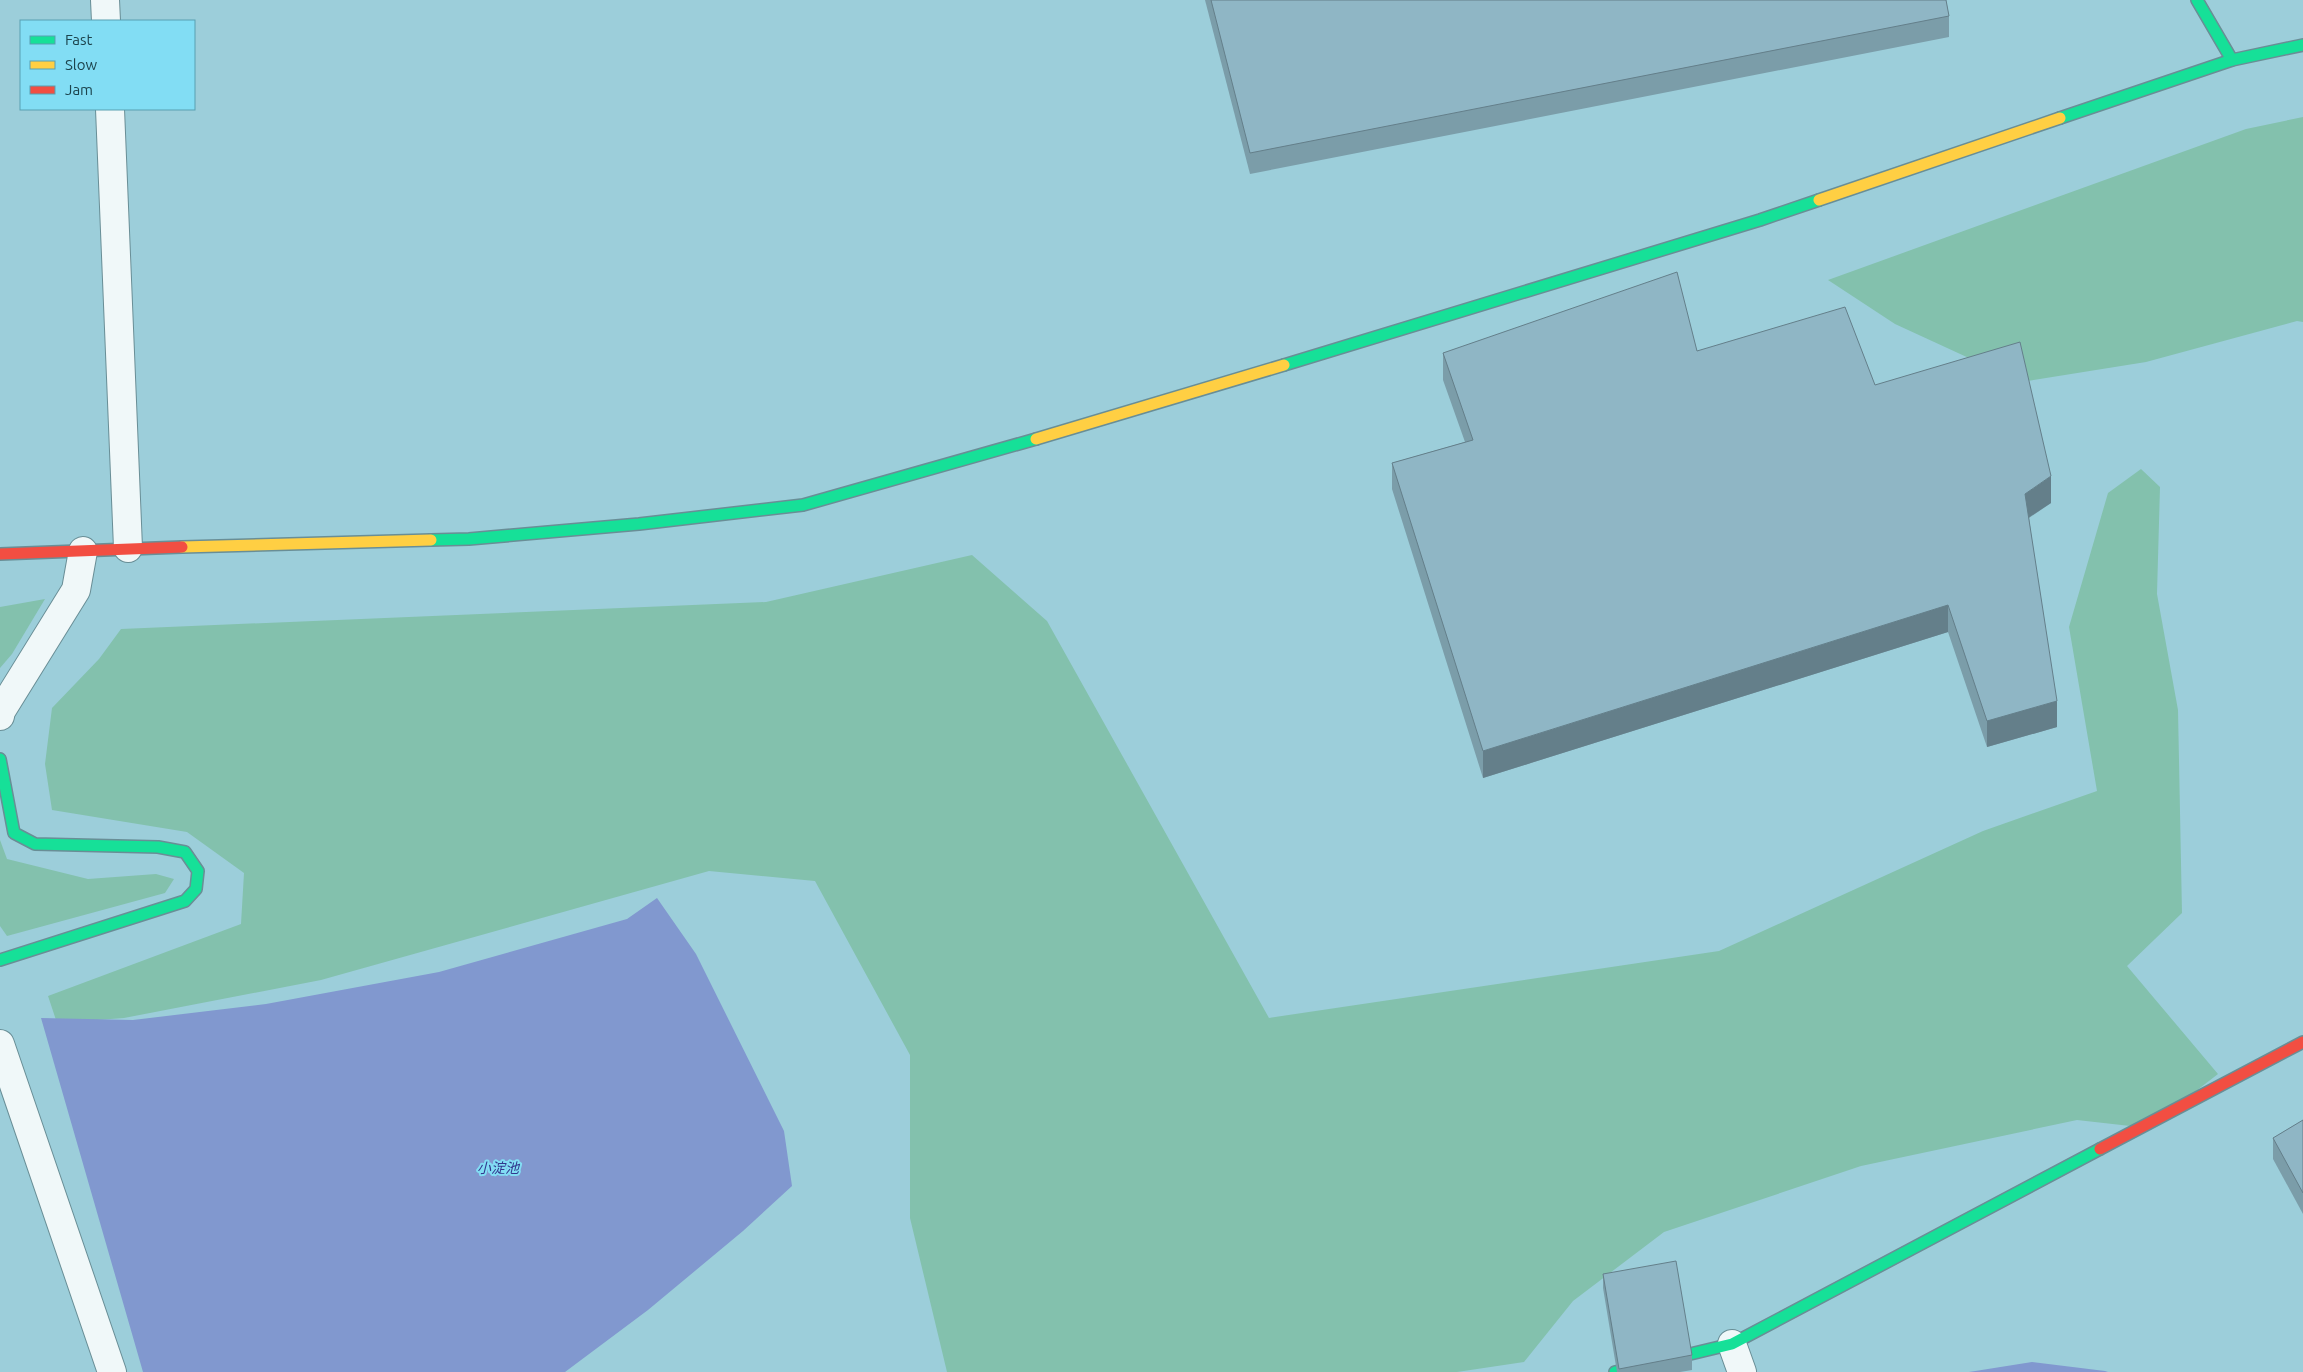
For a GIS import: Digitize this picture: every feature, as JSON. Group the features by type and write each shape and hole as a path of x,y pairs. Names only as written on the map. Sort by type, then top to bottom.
{"street":[{"path":"105,0 106,20"},
{"path":"2197,0 2232,60"},
{"path":"0,554 128,548 469,539 639,524 803,505 1062,432 1760,220 2232,60 2303,45"},
{"path":"110,110 128,548"},
{"path":"0,716 1,710 76,590 83,551"},
{"path":"0,759 14,834 35,844 158,847 176,850 185,852 198,871 196,889 185,901 0,960"},
{"path":"1615,1372 1732,1344 2303,1042"},
{"path":"0,1044 112,1372"},
{"path":"1732,1344 1742,1372"}],"green space":[{"path":"2303,117 2303,322 2297,321 2146,362 2021,382 1895,324 1828,280 2246,129"},
{"path":"2141,469 2160,487 2157,594 2178,710 2182,913 2127,966 2218,1074 2148,1128 2077,1120 1861,1166 1664,1232 1573,1301 1524,1362 1457,1372 947,1372 910,1218 910,1055 815,881 709,871 321,980 124,1018 57,1023 48,996 241,924 244,873 187,832 52,810 45,764 52,708 99,659 121,629 766,602 972,555 1047,621 1269,1018 1719,951 1983,831 2097,791 2069,627 2108,493"},
{"path":"45,599 12,654 0,668 0,607"},
{"path":"0,840 7,859 88,879 156,874 174,879 165,893 7,936 0,926"}],"water":[{"name":"小淀池","path":"657,898 696,954 784,1131 792,1186 743,1231 648,1310 565,1372 143,1372 41,1018 133,1020 266,1004 439,972 627,919"},
{"path":"2032,1362 2105,1371 2108,1372 1969,1372"}],"building":[{"path":"1211,0 1946,0 1949,16 1250,153"},
{"path":"1677,272 1697,351 1845,307 1875,385 2020,342 2051,476 2025,494 2057,701 1987,721 1948,605 1483,751 1392,463 1473,440 1443,353"},
{"path":"2303,1120 2303,1193 2273,1138"},
{"path":"1676,1261 1692,1355 1619,1369 1603,1274"}],"traffic: fast":[{"path":"2197,0 2232,60"},
{"path":"2060,118 2232,60 2303,45"},
{"path":"1284,365 1760,220 1819,200"},
{"path":"431,540 469,539 639,524 803,505 1036,439"},
{"path":"0,759 14,833 35,844 158,847 185,852 198,871 196,889 185,901 0,960"},
{"path":"1615,1372 1732,1344 2100,1149"}],"traffic: slow":[{"path":"1819,200 2060,118"},
{"path":"1036,439 1284,365"},
{"path":"182,547 431,540"}],"traffic: jam":[{"path":"0,554 182,547"},
{"path":"2100,1149 2303,1042"}]}
